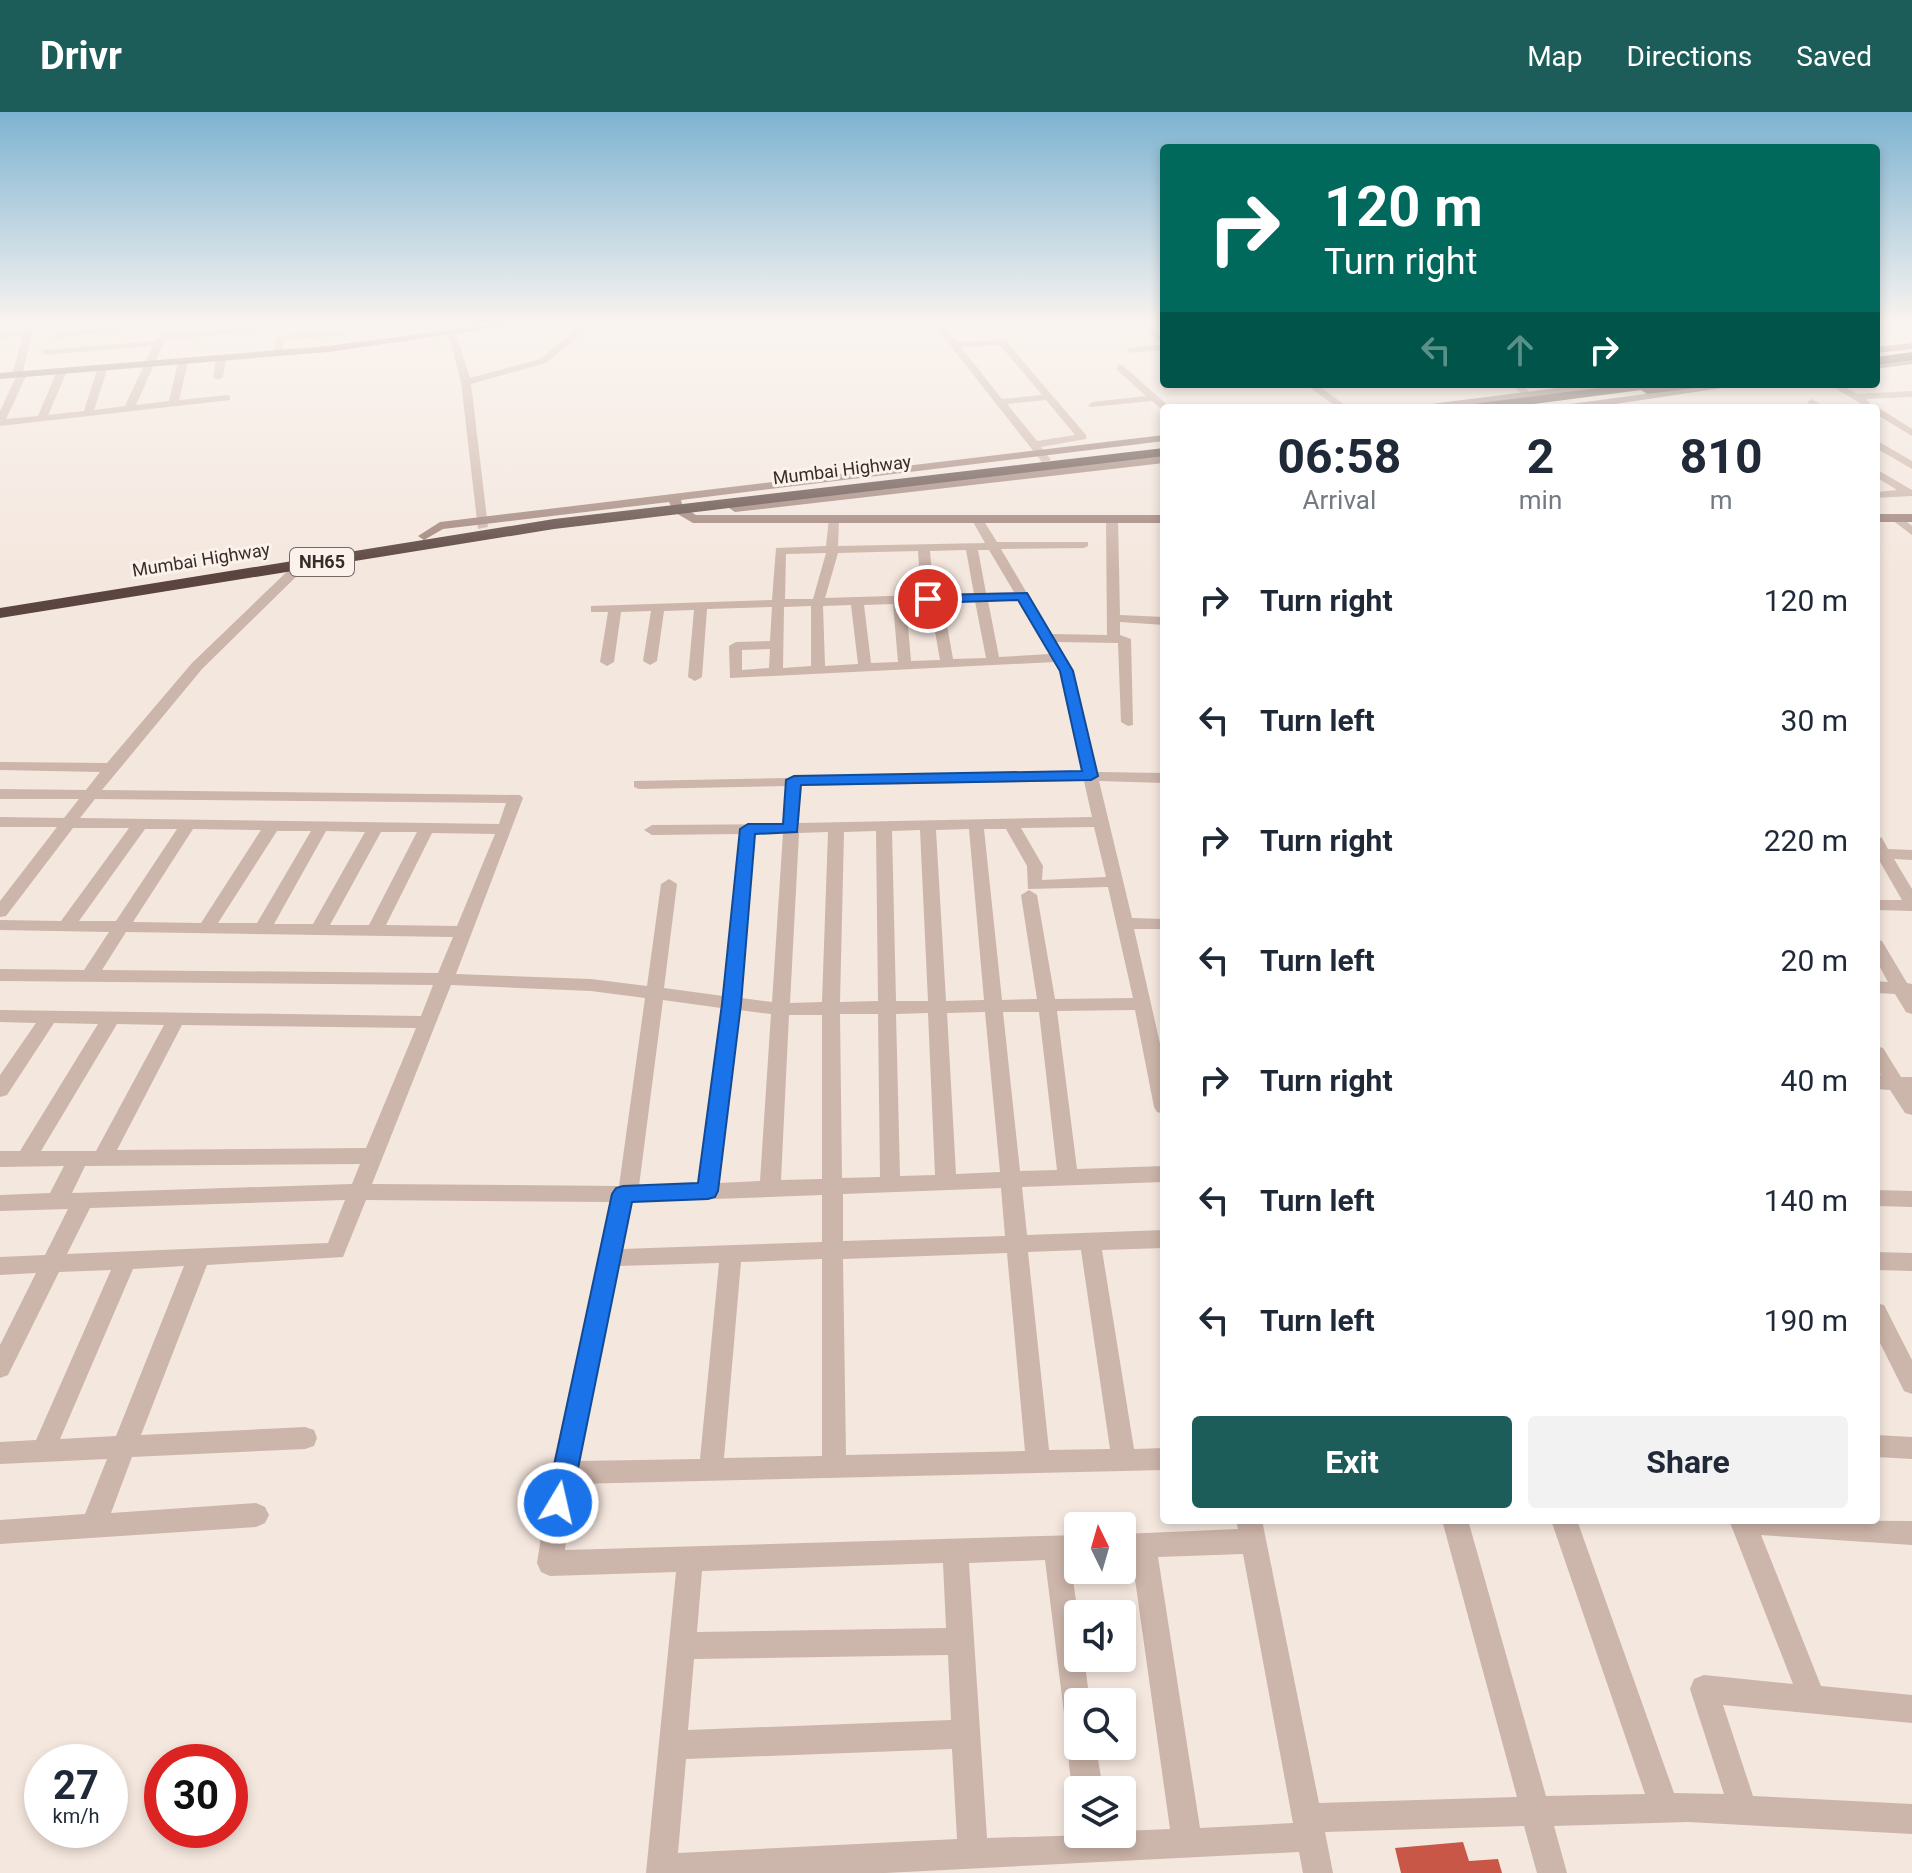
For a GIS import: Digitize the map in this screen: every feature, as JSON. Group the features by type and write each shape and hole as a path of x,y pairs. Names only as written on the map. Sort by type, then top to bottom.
{"highway":[{"name":"Mumbai Highway","path":"0,613 554,524 645,514 677,506 1040,453 1160,450"},
{"name":"Mumbai Highway","path":"677,506 715,505 1160,450"},
{"name":"NH65","path":"0,604 424,536 481,524 677,506"}],"street":[{"path":"42,418 47,407"},
{"path":"88,413 90,407"},
{"path":"0,423 145,407"},
{"path":"469,407 481,524"},
{"path":"1006,407 1040,453 1082,437 1057,407"},
{"path":"1880,413 1912,433"},
{"path":"1880,425 1912,424"},
{"path":"1880,445 1906,458 1912,466"},
{"path":"677,506 1160,450"},
{"path":"1880,459 1906,458"},
{"path":"1880,474 1910,493"},
{"path":"1880,495 1910,493"},
{"path":"677,506 693,519 1160,519"},
{"path":"1880,518 1912,518"},
{"path":"1896,518 1912,532"},
{"path":"1112,519 1114,639"},
{"path":"818,670 817,605 832,550 833,520"},
{"path":"978,520 1066,671 1160,1087"},
{"path":"776,672 780,551 1084,544"},
{"path":"971,547 993,659"},
{"path":"924,548 947,663"},
{"path":"0,912 111,768 197,666 301,565"},
{"path":"595,609 1022,596"},
{"path":"899,600 905,666"},
{"path":"857,601 865,668"},
{"path":"695,677 701,606"},
{"path":"650,661 658,607"},
{"path":"607,662 615,609"},
{"path":"1114,618 1160,621"},
{"path":"1047,638 1124,639 1128,722"},
{"path":"776,645 736,646 735,675 993,659 1059,658"},
{"path":"0,766 111,768"},
{"path":"639,784 1091,776 1160,778"},
{"path":"770,1189 794,780"},
{"path":"0,794 515,798 335,1251 0,1266"},
{"path":"652,830 1101,822"},
{"path":"2,825 71,823 505,829"},
{"path":"1011,824 1035,866 1034,885 1115,882"},
{"path":"66,926 140,825"},
{"path":"90,974 188,825"},
{"path":"976,825 1038,1462"},
{"path":"207,927 272,826"},
{"path":"884,826 890,1185"},
{"path":"928,826 946,1183"},
{"path":"263,928 321,827"},
{"path":"319,929 376,827"},
{"path":"834,1467 831,1007 836,827"},
{"path":"375,930 427,828"},
{"path":"708,1191 748,829"},
{"path":"1880,847 1912,855"},
{"path":"1880,847 1912,905 1880,905"},
{"path":"669,884 625,1194 563,1473 550,1563 1064,1547"},
{"path":"1029,895 1047,1005 1068,1178"},
{"path":"1124,923 1160,924"},
{"path":"0,925 463,932"},
{"path":"1880,951 1906,989 1912,1008"},
{"path":"0,975 443,979 591,985 780,1009 1143,1004"},
{"path":"1880,987 1906,989"},
{"path":"0,1016 426,1022"},
{"path":"0,1090 49,1017"},
{"path":"26,1159 111,1018"},
{"path":"102,1159 176,1019"},
{"path":"1880,1060 1912,1108"},
{"path":"0,1159 372,1156"},
{"path":"57,1201 78,1159"},
{"path":"0,1203 358,1192 625,1194 1160,1174"},
{"path":"1880,1198 1912,1199"},
{"path":"0,1368 8,1337 52,1263 83,1201"},
{"path":"609,1258 1160,1239"},
{"path":"1090,1242 1124,1460"},
{"path":"711,1470 731,1254"},
{"path":"93,1526 199,1257"},
{"path":"43,1451 126,1260"},
{"path":"1880,1261 1912,1262"},
{"path":"1880,1320 1912,1384"},
{"path":"0,1453 305,1438"},
{"path":"1880,1446 1912,1448"},
{"path":"563,1473 1160,1459"},
{"path":"0,1532 256,1515"},
{"path":"1456,1524 1552,1873"},
{"path":"1565,1524 1665,1808"},
{"path":"1743,1524 1813,1700"},
{"path":"1784,1524 1912,1533"},
{"path":"1136,1545 1251,1531 1318,1873"},
{"path":"955,1551 973,1854"},
{"path":"690,1559 661,1871 973,1854 1064,1844"},
{"path":"1136,1562 1187,1843"},
{"path":"1069,1584 1076,1688"},
{"path":"682,1646 960,1641"},
{"path":"1743,1809 1704,1689 1912,1709"},
{"path":"673,1745 965,1734"},
{"path":"1136,1842 1187,1843 1309,1828 1535,1811 1743,1809 1912,1819"}],"building":[{"path":"1463,1842 1469,1861 1498,1859 1502,1873 1401,1873 1395,1848"}],"route":[{"path":"558,1503 623,1194 708,1191 731,1004 744,841 748,829 791,828 794,780 1091,776 1066,671 1022,596 928,599"}]}
